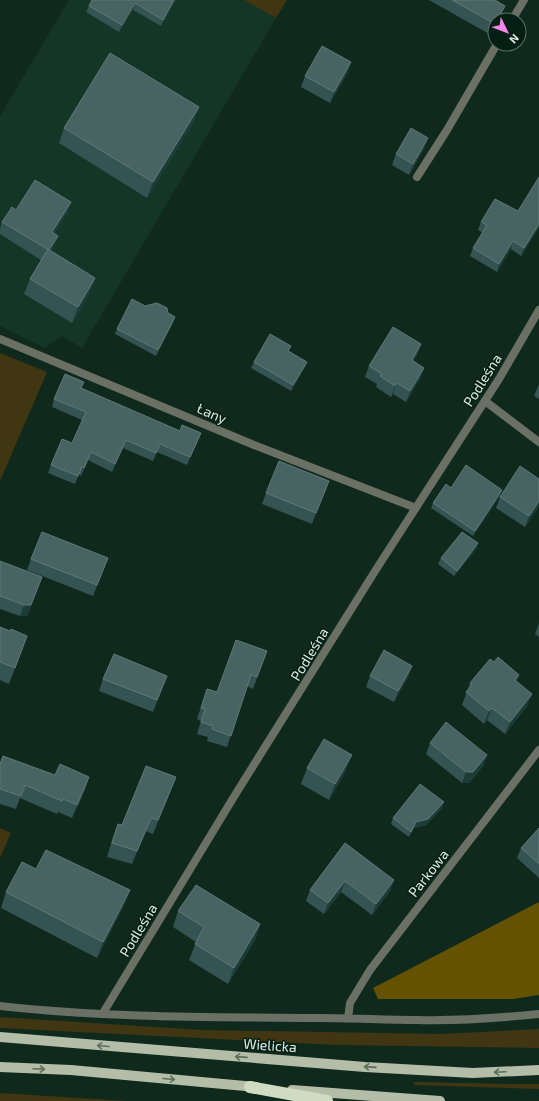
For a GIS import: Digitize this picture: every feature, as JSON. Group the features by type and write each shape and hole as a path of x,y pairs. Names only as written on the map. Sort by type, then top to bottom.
{"highway":[{"path":"250,1086 327,1101"}],"main road":[{"name":"Wielicka","path":"0,1037 373,1067 473,1073 539,1070"},
{"path":"0,1067 71,1070 440,1101"}],"street":[{"path":"517,12 524,0"},
{"path":"416,177 447,130 492,52"},
{"name":"Podleśna","path":"103,1013 235,795 485,401 539,310"},
{"name":"Łany","path":"0,339 254,445 416,508"},
{"path":"485,401 539,442"},
{"name":"Parkowa","path":"348,1018 350,1003 370,970 539,750"},
{"path":"0,1006 103,1013 209,1017 418,1020 494,1019 539,1014"}],"shaded area":[{"path":"69,0 244,0 276,18 82,348 62,336 45,348 0,326 0,116"},
{"path":"244,0 287,0 276,18"},
{"path":"0,353 47,372 0,481"},
{"path":"0,828 11,833 0,858"},
{"path":"539,902 539,995 513,999 378,999 373,988"},
{"path":"0,1017 202,1030 441,1034 539,1029 539,1048 336,1045 0,1028"},
{"path":"414,1082 539,1084 539,1089 414,1085"},
{"path":"0,1093 127,1101 0,1101"}],"building":[{"path":"92,0 174,0 163,20 135,3 122,25 89,6"},
{"path":"452,0 495,0 505,6 502,12 487,12 487,20"},
{"path":"322,46 351,62 334,92 305,76"},
{"path":"110,53 199,107 153,182 64,128"},
{"path":"411,128 428,138 413,164 396,154"},
{"path":"539,177 539,224 524,248 513,241 499,264 473,248 487,225 481,222 495,199 518,211"},
{"path":"35,180 71,202 52,232 58,236 49,250 2,222 12,207 16,210"},
{"path":"48,249 95,278 78,307 30,279"},
{"path":"132,299 145,306 157,303 167,308 168,313 175,317 158,350 117,329"},
{"path":"393,327 421,344 412,360 424,368 410,391 397,383 395,386 380,376 382,374 369,366"},
{"path":"270,334 291,346 288,351 307,362 293,385 254,362"},
{"path":"65,374 84,382 81,388 180,431 182,425 201,433 190,457 160,444 156,453 126,440 115,464 91,452 84,468 82,466 78,476 51,465 62,439 72,443 86,412 54,399"},
{"path":"279,461 329,481 316,513 266,493"},
{"path":"466,465 502,490 475,531 433,503 446,484 451,488"},
{"path":"520,466 539,479 539,501 529,516 500,497"},
{"path":"42,532 108,558 97,585 31,559"},
{"path":"462,532 478,543 457,571 441,558"},
{"path":"0,561 42,577 31,605 24,605 0,596"},
{"path":"0,627 10,631 11,629 27,636 15,668 0,662"},
{"path":"236,640 267,651 257,677 251,675 231,736 212,729 213,726 201,722 205,709 201,708 207,689 217,692"},
{"path":"384,650 412,666 398,691 370,676"},
{"path":"114,654 167,676 157,700 103,679"},
{"path":"498,657 519,675 515,680 532,694 510,722 492,708 489,711 466,692 472,685 470,683 490,659 494,662"},
{"path":"446,722 487,755 473,772 466,772 430,743"},
{"path":"324,739 352,755 335,784 307,768"},
{"path":"3,756 55,775 60,764 89,777 77,805 63,799 62,801 25,785 21,796 0,789 0,764"},
{"path":"146,766 176,777 158,820 151,818 137,851 112,843 118,824 122,825"},
{"path":"420,784 444,802 428,819 416,822 411,832 393,818"},
{"path":"539,828 539,864 521,848"},
{"path":"345,843 394,880 376,904 345,881 328,903 310,890"},
{"path":"46,850 130,890 103,942 6,892 22,862 36,869"},
{"path":"196,885 260,924 234,968 195,944 204,927 178,911"}]}
